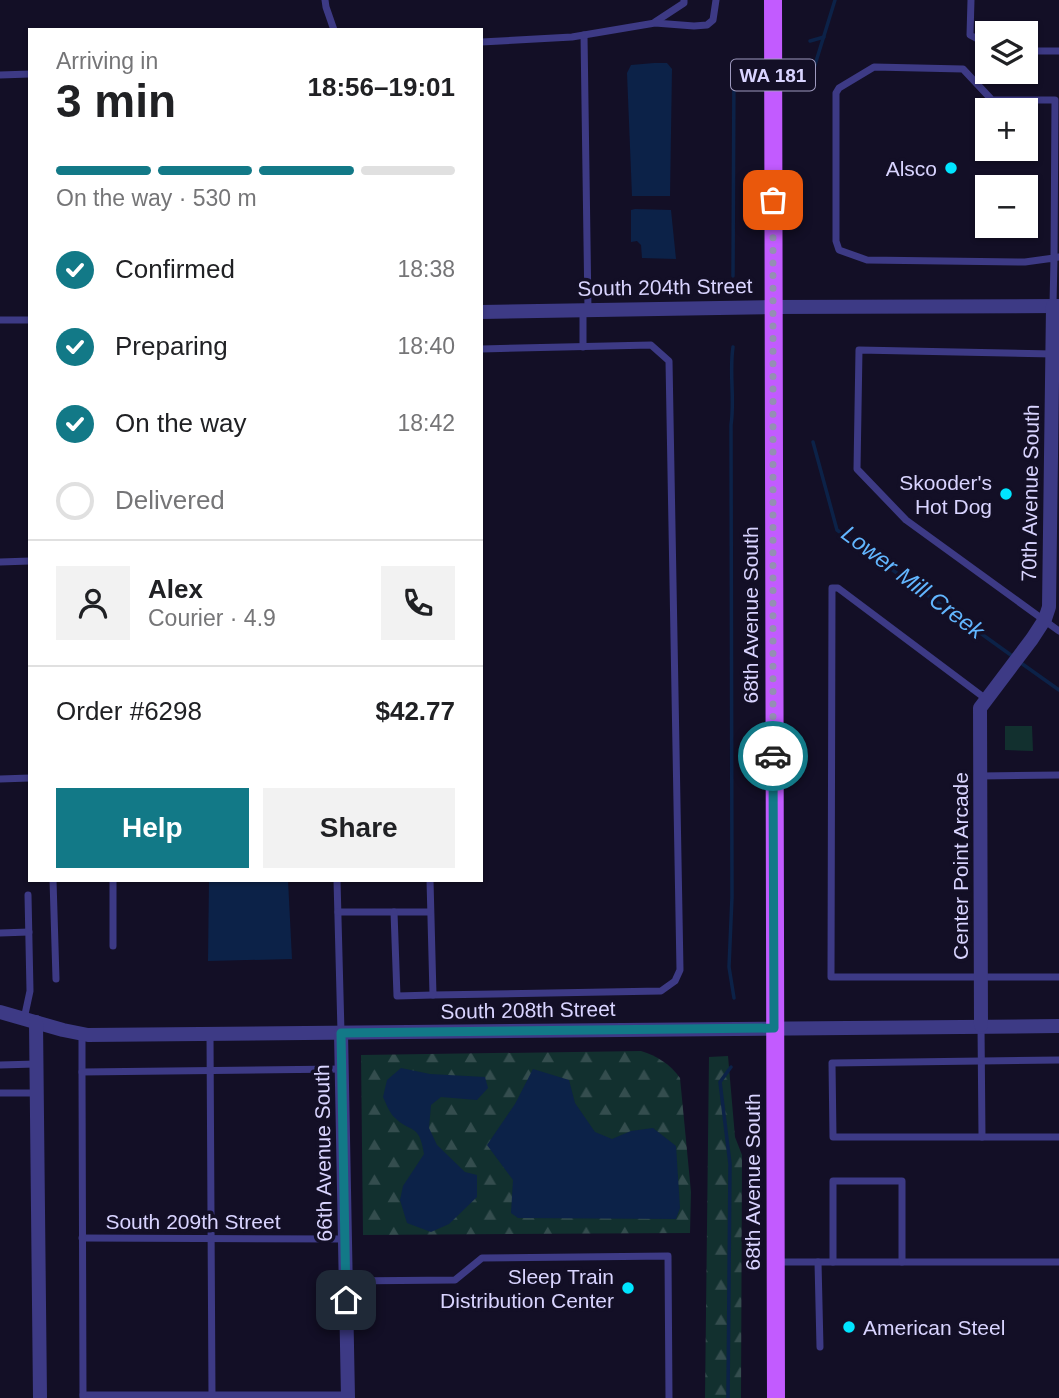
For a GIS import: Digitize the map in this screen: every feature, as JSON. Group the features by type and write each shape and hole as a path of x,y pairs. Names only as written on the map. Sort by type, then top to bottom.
{"main road":[{"name":"68th Avenue South","path":"773,0 776,1398"}],"street":[{"name":"South 204th Street","path":"483,312 1056,306"},
{"name":"70th Avenue South","path":"983,704 1032,639 1044,621 1049,607 1056,306"},
{"name":"Center Point Arcade","path":"981,1025 983,704"},
{"name":"South 208th Street","path":"0,1012 82,1034 1059,1026"},
{"path":"30,1020 37,1093 40,1398"},
{"name":"66th Avenue South","path":"341,1033 348,1396"}],"lane":[{"path":"326,0 333,28"},
{"path":"655,23 684,0"},
{"path":"483,42 584,35 655,23 707,25 713,20 716,0"},
{"path":"971,0 970,35 975,38"},
{"path":"583,346 584,35"},
{"path":"1038,51 1059,51"},
{"name":"70th Avenue South","path":"1056,257 1025,262 867,260 839,250 836,241 836,93 839,88 874,67 963,69 992,100 1055,100 1056,257 1056,306"},
{"path":"0,75 28,74"},
{"path":"0,320 28,320"},
{"path":"394,912 397,996 661,991 675,981 680,970 669,361 651,345 483,349"},
{"path":"1056,354 859,350 857,469 906,520 1059,631"},
{"path":"0,562 28,561"},
{"path":"983,704 838,588 832,588 831,977 1059,977"},
{"path":"981,776 1059,775"},
{"path":"0,779 28,778"},
{"path":"54,882 56,979"},
{"path":"113,882 113,946"},
{"path":"337,882 341,1033"},
{"path":"430,882 433,995"},
{"path":"28,895 30,1020"},
{"path":"338,912 430,912"},
{"path":"0,933 29,932"},
{"path":"981,1025 982,1137"},
{"path":"82,1034 83,1397 348,1396"},
{"path":"210,1034 212,1396"},
{"path":"1059,1060 832,1063 833,1137 1059,1137"},
{"path":"0,1065 36,1065"},
{"path":"82,1072 342,1069"},
{"path":"0,1093 37,1093"},
{"path":"834,1262 833,1181 902,1181 902,1262"},
{"name":"South 209th Street","path":"82,1238 345,1239"},
{"path":"346,1281 455,1280 482,1258 668,1256 669,1398"},
{"path":"775,1262 1059,1262"},
{"path":"818,1262 820,1348"}],"green space":[{"path":"1005,726 1032,726 1033,751 1005,750"},
{"path":"641,1051 663,1061 680,1078 691,1192 690,1233 363,1235 361,1055"},
{"path":"728,1056 735,1137 742,1155 741,1398 705,1398 709,1057"}],"water":[{"path":"667,63 672,69 670,196 632,196 627,73 631,65"},
{"path":"631,210 671,210 676,259 642,258 641,245 637,241 631,242"},
{"path":"209,882 288,882 292,959 208,961"},
{"path":"401,1068 430,1074 485,1077 488,1088 477,1100 441,1097 431,1105 429,1128 437,1145 465,1172 477,1175 477,1197 449,1224 431,1232 407,1223 400,1200 403,1186 424,1154 420,1137 394,1117 383,1097 387,1080"},
{"path":"533,1069 569,1080 575,1103 595,1132 612,1139 631,1131 653,1128 676,1146 680,1208 676,1219 518,1218 511,1213 513,1180 487,1145 515,1104"}],"waterway":[{"name":"Lower Mill Creek","path":"814,68 835,0"},
{"path":"810,41 824,37"},
{"path":"733,276 734,65"},
{"path":"733,347 732,897 729,967 734,998"},
{"name":"Lower Mill Creek","path":"813,442 837,530 1015,658"},
{"name":"Lower Mill Creek","path":"1021,663 1059,690"},
{"path":"728,1398 730,1164 720,1082 731,1067"}],"way so far":[{"path":"773,200 773,756"}],"place":[{"name":"Alsco","path":"951,168"},
{"name":"Skooder's Hot Dog","path":"1006,494"},
{"name":"Sleep Train Distribution Center","path":"628,1288"},
{"name":"American Steel","path":"849,1327"}],"route":[{"path":"346,1300 341,1033 774,1028 773,756"}]}
